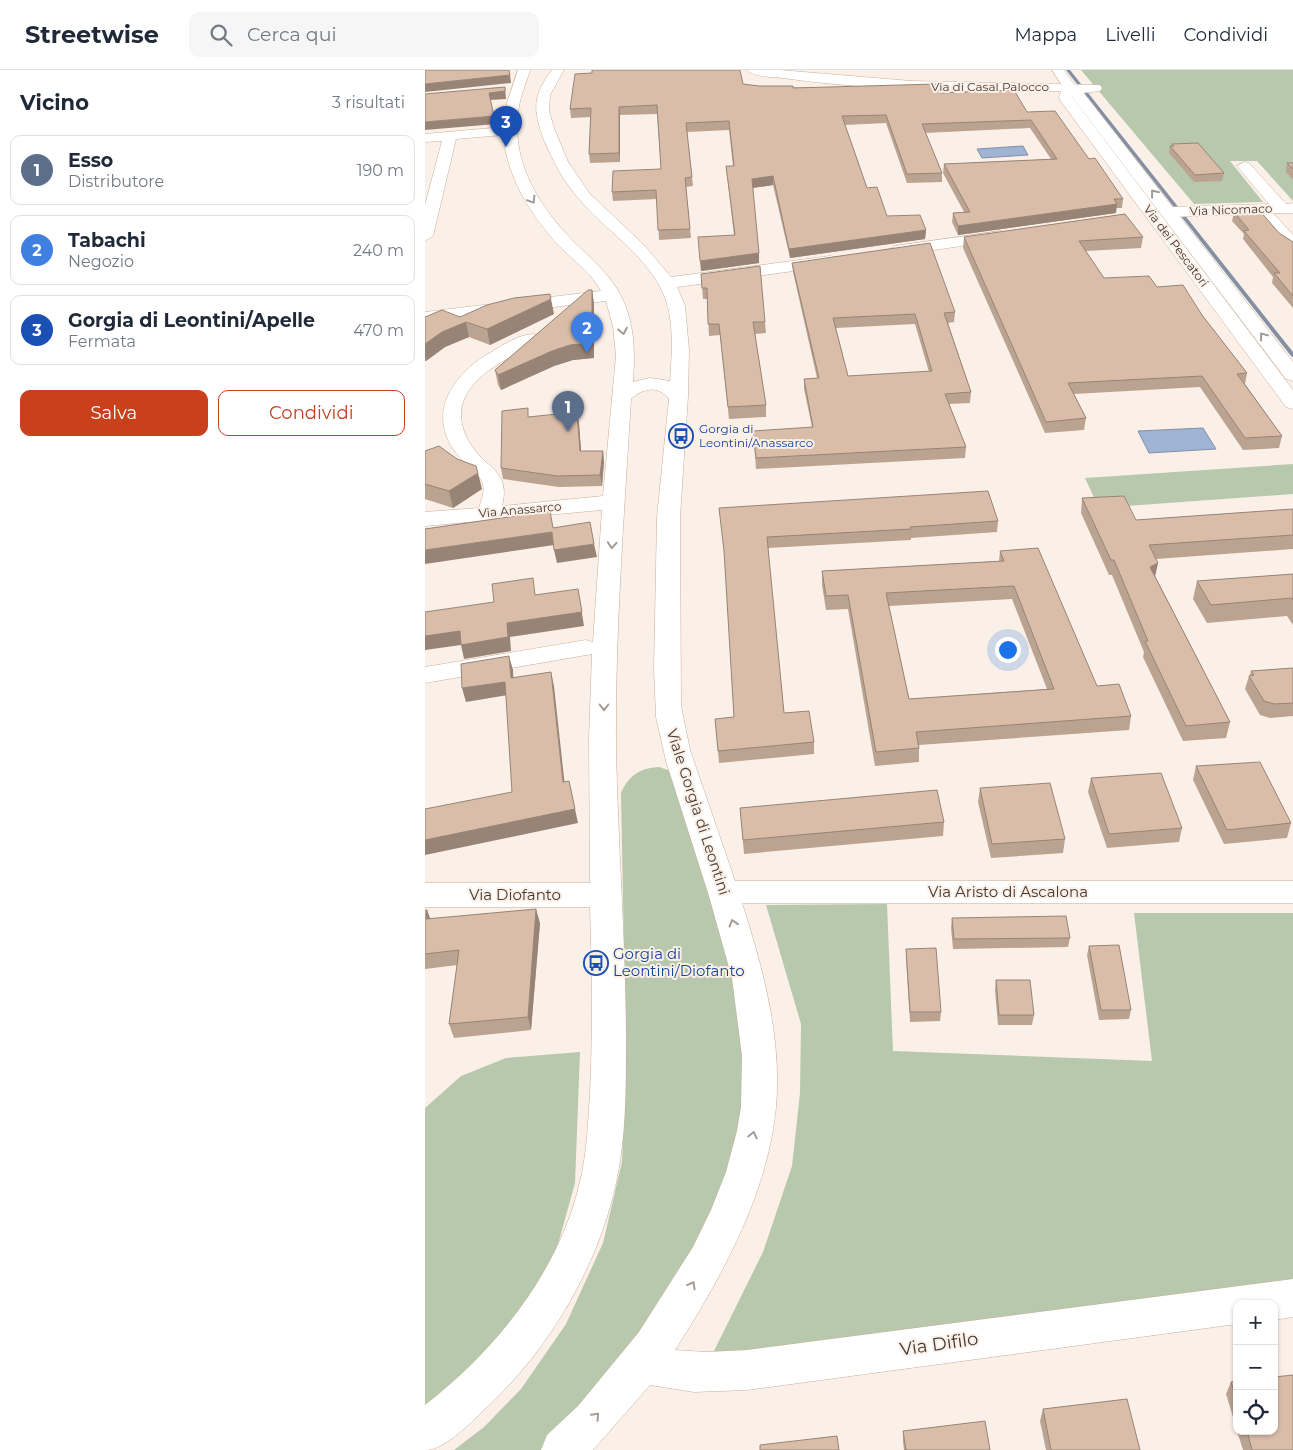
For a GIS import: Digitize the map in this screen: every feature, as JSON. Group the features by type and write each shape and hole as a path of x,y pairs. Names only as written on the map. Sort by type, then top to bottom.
{"street":[{"path":"524,70 530,148"},
{"path":"530,148 527,108 541,109 543,91 558,70"},
{"name":"Via di Casal Palocco","path":"753,70 821,79 912,86 1094,88"},
{"name":"Via di Casal Palocco","path":"773,70 821,79"},
{"name":"Via dei Pescatori","path":"1058,70 1177,212 1293,375"},
{"name":"Via dei Pescatori","path":"1074,89 1065,97 1293,403"},
{"name":"Viale Gorgia di Leontini","path":"425,1432 489,1376 531,1327 554,1292 590,1214 601,1170 608,1081 609,999 605,895 604,666 625,336 612,295 593,267 545,220 523,185 530,148 541,109"},
{"path":"425,138 449,136 530,148"},
{"path":"425,236 449,136"},
{"name":"Viale Gorgia di Leontini","path":"530,148 564,170 584,195 631,240 668,284 675,298 678,316 679,365 669,504 668,709 676,751 737,935 757,1033 759,1082 755,1132 741,1181 712,1247 683,1300 642,1362 608,1404 562,1450"},
{"path":"1244,166 1287,208"},
{"name":"Via Nicomaco","path":"1177,212 1287,208"},
{"path":"1261,210 1293,245"},
{"path":"1132,216 1151,214"},
{"path":"882,253 1017,234"},
{"path":"668,284 843,259"},
{"path":"425,317 612,295"},
{"path":"489,512 494,488 489,475 476,464 461,446 451,426 447,406 457,387 474,368 532,339"},
{"path":"624,368 634,377 655,379 669,375 679,365"},
{"path":"621,399 630,389 651,384 669,387 678,398"},
{"name":"Via Anassarco","path":"425,519 615,502"},
{"path":"425,675 586,648"},
{"name":"Via Aristo di Ascalona","path":"723,892 1293,892"},
{"name":"Via Diofanto","path":"425,895 605,895"},
{"path":"1278,1300 1293,1298"},
{"name":"Via Difilo","path":"642,1362 653,1367 681,1372 712,1373 747,1370 1233,1306"}],"green space":[{"path":"1081,70 1293,70 1293,201 1257,161 1230,161 1263,202 1194,204"},
{"path":"1293,464 1293,494 1099,508 1085,478"},
{"path":"659,767 668,770 679,782 719,911 751,1077 742,1142 698,1259 551,1450 454,1450 484,1427 521,1389 566,1324 603,1243 622,1162 626,1056 621,793 628,781 636,774 646,769"},
{"path":"887,904 893,1051 1152,1061 1134,913 1293,913 1293,1290 711,1357 763,1252 792,1166 800,1093 801,1024 766,905"},
{"path":"580,1052 575,1183 555,1255 521,1315 425,1414 425,1108 461,1076 506,1058"}],"water":[{"path":"1023,146 1028,155 982,158 977,149"},
{"path":"1203,428 1216,449 1149,453 1138,431"}],"building":[{"path":"425,70 509,70 510,75 425,84"},
{"path":"592,70 740,70 743,84 793,86 793,88 936,84 940,93 1014,90 1027,112 1055,111 1089,159 1095,158 1123,199 1114,199 1117,204 958,226 953,213 970,212 944,164 1057,159 1031,120 922,124 942,173 907,174 886,115 842,116 867,188 877,187 887,216 920,215 926,230 789,249 773,176 752,179 759,253 700,261 698,237 735,235 726,166 734,166 729,121 686,123 692,177 685,178 690,229 658,230 656,190 612,192 613,171 661,169 657,105 619,107 619,153 589,154 591,108 570,109 575,74 592,73"},
{"path":"505,87 505,91 489,93 494,116 425,122 425,94"},
{"path":"1198,143 1224,173 1195,175 1170,146 1174,146 1172,144"},
{"path":"1287,163 1293,163 1293,169"},
{"path":"1260,211 1279,233 1293,242 1293,296 1274,273 1280,273 1244,231 1249,230 1234,212"},
{"path":"1125,214 1143,237 1079,241 1104,278 1149,276 1157,287 1183,285 1202,315 1247,373 1237,374 1282,436 1245,438 1202,376 1068,383 1086,418 1046,422 964,237"},
{"path":"930,243 955,312 944,313 971,392 945,394 966,447 756,458 753,431 813,427 804,379 819,378 792,263","holes":["915,314 932,371 848,376 833,318"]},
{"path":"760,266 765,322 753,322 766,405 728,407 719,324 708,324 707,288 702,288 701,274"},
{"path":"588,290 592,290 592,343 570,345 552,351 498,375 495,370"},
{"path":"550,294 551,299 487,329 466,322 442,332 425,344 425,317 442,310 460,317 487,305 514,298"},
{"path":"528,408 528,417 577,412 580,451 603,451 600,475 557,476 501,468 502,411"},
{"path":"439,446 457,459 476,466 478,473 449,491 425,484 425,451"},
{"path":"988,491 998,521 910,527 911,529 767,537 784,713 809,711 814,742 718,751 715,719 734,717 724,551 719,508"},
{"path":"1124,496 1136,520 1293,509 1293,535 1149,545 1158,563 1150,567 1230,722 1186,726 1145,641 1148,641 1114,560 1111,560 1082,498"},
{"path":"550,511 553,528 590,522 594,544 554,550 552,532 425,550 425,529"},
{"path":"1038,548 1097,686 1119,684 1131,716 916,732 919,748 876,752 848,595 826,596 822,571 1004,561 1000,551","holes":["1014,586 1054,689 909,699 886,593"]},
{"path":"1293,574 1293,600 1292,598 1211,605 1197,581"},
{"path":"533,578 535,595 578,589 582,612 507,623 508,637 461,645 460,631 425,636 425,612 494,602 492,584"},
{"path":"509,656 511,678 551,672 563,782 569,781 575,809 425,840 425,809 512,792 505,682 462,688 461,664"},
{"path":"1293,668 1293,703 1274,704 1264,701 1249,676 1254,675 1251,671"},
{"path":"1260,762 1291,823 1227,830 1196,766"},
{"path":"1161,773 1182,828 1109,834 1091,778"},
{"path":"1050,783 1065,839 992,844 980,788"},
{"path":"937,790 944,822 743,840 740,808"},
{"path":"536,909 528,1017 449,1024 459,950 425,954 425,910 427,910 426,919"},
{"path":"1066,916 1070,938 954,939 952,918"},
{"path":"1119,945 1131,1010 1101,1010 1089,946"},
{"path":"936,948 941,1012 910,1012 906,949"},
{"path":"996,980 1030,980 1034,1015 999,1015"},
{"path":"1293,1375 1293,1450 1252,1450 1248,1435 1278,1435 1278,1377"},
{"path":"1127,1399 1140,1450 1051,1450 1043,1409"},
{"path":"985,1421 990,1450 906,1450 903,1431"},
{"path":"837,1436 839,1450 760,1450 760,1445"}],"waterway":[{"path":"1068,70 1293,355"}],"place":[{"name":"Gorgia di Leontini/Apelle","path":"506,147"},
{"name":"Tabachi","path":"587,353"},
{"name":"Esso","path":"568,432"},
{"name":"Gorgia di Leontini/Anassarco","path":"681,436"},
{"name":"Gorgia di Leontini/Diofanto","path":"596,963"}]}
